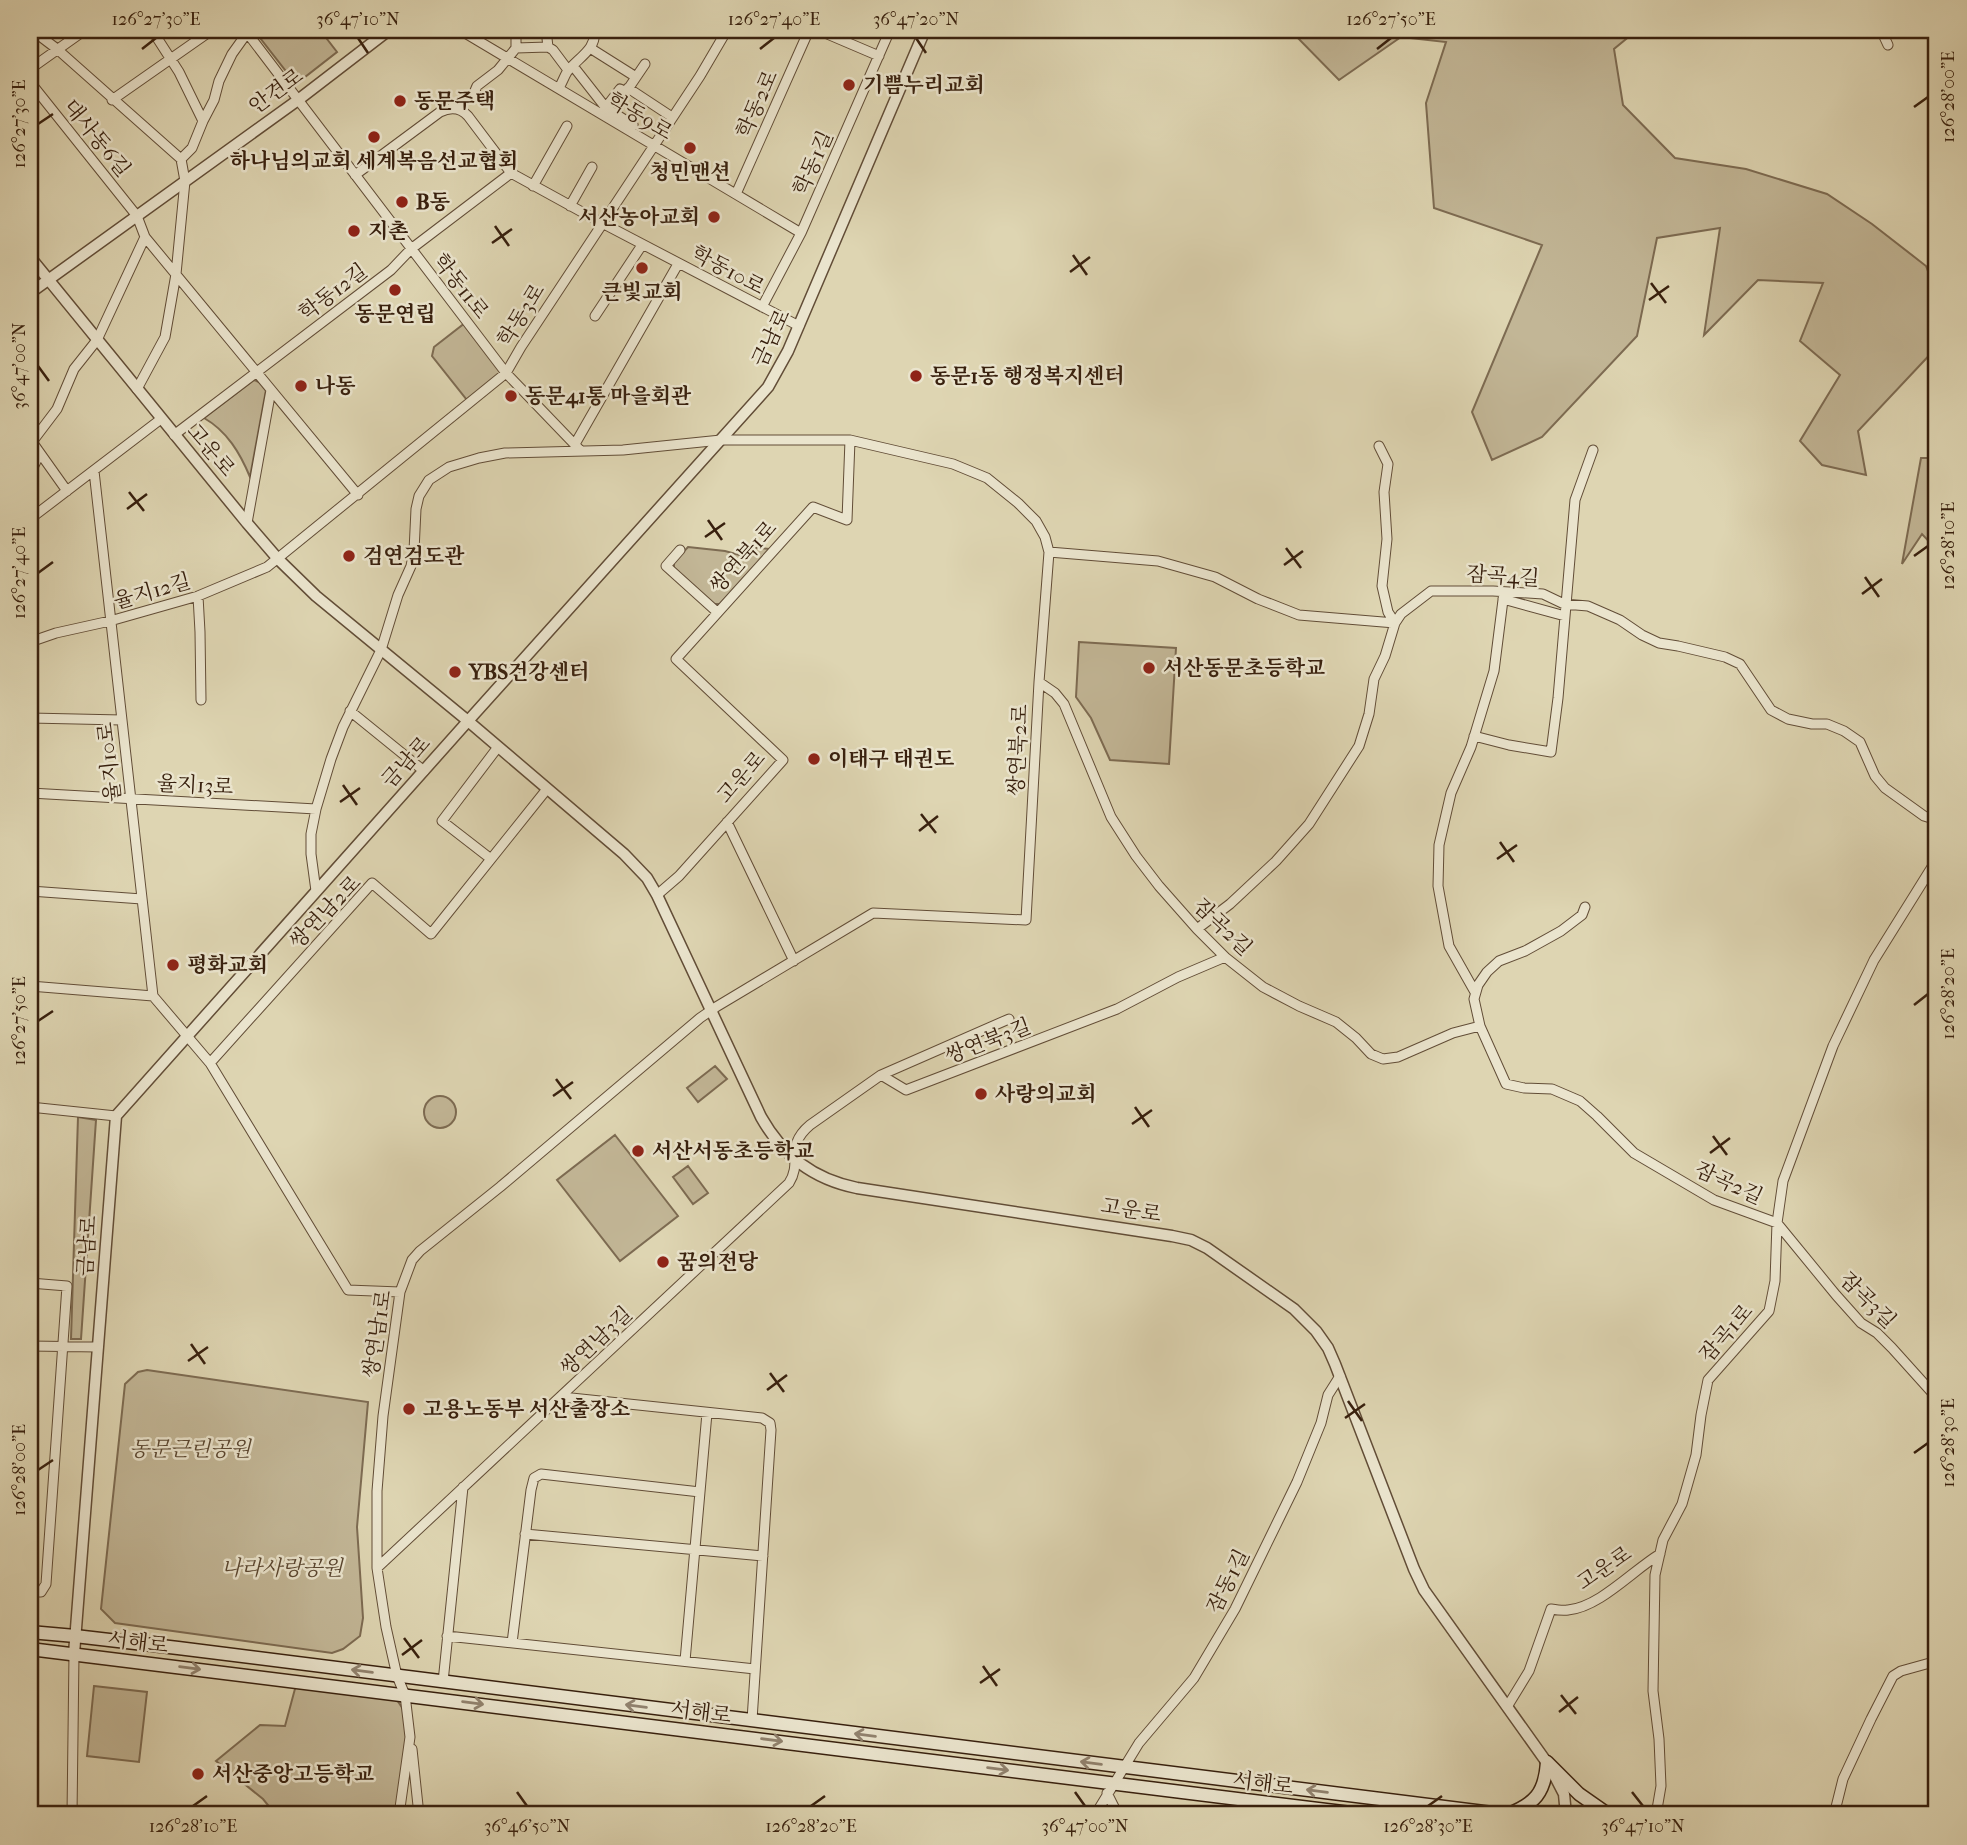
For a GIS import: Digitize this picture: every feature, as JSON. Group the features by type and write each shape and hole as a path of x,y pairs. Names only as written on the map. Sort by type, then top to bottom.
{"main road":[{"name":"서해로","path":"30,1632 1507,1815"},
{"name":"서해로","path":"30,1649 405,1695 1111,1788 1367,1815"},
{"path":"1507,1815 1523,1807 1542,1790 1547,1762"},
{"path":"1547,1762 1579,1794 1609,1815"}],"street":[{"path":"32,30 113,100"},
{"path":"30,69 85,30"},
{"path":"152,30 178,72 203,121"},
{"name":"대사동6길","path":"181,159 113,100 212,30"},
{"name":"안견로","path":"30,293 298,100 389,30"},
{"name":"학동9로","path":"460,30 604,111 630,131 801,233"},
{"path":"355,175 440,112 453,108 474,93 477,86 498,70 516,48 516,30"},
{"path":"546,30 548,47"},
{"path":"559,88 571,68 590,48 596,37 594,30"},
{"name":"학동3로","path":"278,559 506,373 601,223 712,58 727,30"},
{"name":"학동2로","path":"736,194 809,30"},
{"path":"818,30 879,55"},
{"name":"학동1길","path":"762,307 801,233 890,30"},
{"name":"금남로","path":"74,1654 117,1116 768,387 780,370 925,30"},
{"path":"1881,30 1888,45"},
{"path":"136,389 165,337 176,274 185,181 181,159 192,148 214,100 219,81 246,31"},
{"name":"학동11로","path":"246,31 506,373 577,447"},
{"path":"516,48 548,47 553,50 571,68 604,111 620,89 625,92 645,64"},
{"path":"590,48 636,76"},
{"name":"대사동6길","path":"30,82 137,216 145,237 358,495"},
{"path":"628,88 672,117"},
{"name":"학동10로","path":"453,108 466,114 511,173 799,326"},
{"path":"533,186 567,126"},
{"path":"570,206 592,167"},
{"name":"학동12길","path":"174,435 391,270 411,248 511,173"},
{"path":"67,491 31,441 57,409 74,369 97,340 145,237"},
{"path":"595,316 642,244"},
{"name":"고운로","path":"30,257 278,559 316,596 468,721 647,878 767,1129 795,1160 820,1177 857,1188 1191,1240 1214,1252 1307,1320 1328,1348 1419,1580 1434,1606 1547,1762 1563,1790 1566,1815"},
{"path":"577,447 678,264"},
{"path":"247,523 271,390"},
{"path":"30,519 161,419"},
{"path":"316,891 311,840 316,809 331,759 381,650 398,595 412,562 416,502 425,485 443,470 505,453 577,447 623,450 722,440"},
{"name":"쌍연북2로","path":"722,440 850,440 953,464 987,478 1018,503 1036,521 1045,537 1049,552 1026,920 873,913 793,961"},
{"name":"쌍연북1로","path":"676,659 813,507 847,520 850,440"},
{"path":"1197,929 1230,904 1276,861 1309,824 1359,746 1369,714 1374,679 1385,656 1395,623 1388,612 1382,586 1387,538 1384,492 1388,464 1379,446"},
{"path":"1474,736 1552,752 1575,500 1593,450"},
{"path":"30,474 40,453"},
{"name":"율지10로","path":"93,471 153,996"},
{"path":"680,550 666,566 717,612"},
{"path":"1049,552 1158,561 1215,577 1258,599 1299,615 1395,623"},
{"name":"율지12길","path":"30,642 198,596 252,575 278,559"},
{"name":"잠곡4길","path":"1395,623 1401,614 1432,591 1504,596 1543,594 1566,604 1588,606 1620,620 1660,643 1725,657 1740,664 1770,710 1788,719 1827,724 1843,731 1860,743 1875,776 1885,788 1924,816 1937,820"},
{"path":"198,596 201,700"},
{"path":"1475,992 1449,946 1438,886 1439,845 1451,793 1474,736 1494,671 1504,596 1565,616"},
{"name":"고운로","path":"657,895 679,876 783,760 676,659"},
{"name":"잠곡2길","path":"1039,682 1055,693 1064,704 1111,817 1159,887 1225,957 1263,987 1336,1022 1371,1054 1383,1059 1398,1057 1453,1033 1480,1026"},
{"path":"351,711 424,771"},
{"path":"30,718 122,720"},
{"path":"491,859 442,821 498,747"},
{"name":"쌍연남2로","path":"210,1063 372,883 431,934 547,789"},
{"name":"율지13로","path":"30,793 316,809"},
{"path":"727,822 793,961"},
{"name":"잠곡1로","path":"1656,1815 1661,1786 1653,1691 1655,1575 1662,1540 1682,1504 1696,1455 1708,1380 1769,1310 1783,1181 1833,1046 1874,960 1937,859"},
{"path":"30,891 142,899"},
{"path":"1475,992 1482,978 1499,961 1525,951 1562,931 1582,915 1585,906"},
{"name":"쌍연북3길","path":"881,1075 906,1090 1117,1010 1178,977 1225,957"},
{"name":"쌍연남1로","path":"410,1737 405,1695 397,1676 377,1568 377,1491 400,1292 412,1260 710,1011 793,961"},
{"path":"30,986 153,996 210,1063 348,1290 400,1292"},
{"name":"잠곡2길","path":"1475,992 1474,1007 1480,1026 1506,1084 1552,1089 1580,1101 1634,1153 1714,1200 1777,1223"},
{"path":"795,1160 796,1143 808,1127 881,1075 1009,1019"},
{"path":"30,1107 117,1116"},
{"name":"쌍연남3길","path":"377,1568 789,1183 795,1160"},
{"name":"잠곡3길","path":"1777,1223 1861,1323 1877,1334 1937,1398"},
{"path":"30,1283 67,1286 46,1584 41,1592 30,1592"},
{"path":"30,1346 98,1347"},
{"name":"잠동1길","path":"1094,1815 1139,1743 1194,1678 1235,1609 1297,1482 1321,1423 1328,1395 1340,1376"},
{"name":"서해로","path":"562,1397 762,1418 770,1424 752,1720"},
{"path":"685,1661 707,1413"},
{"path":"512,1643 534,1478 541,1474 700,1492"},
{"path":"443,1682 463,1487"},
{"path":"525,1535 763,1556"},
{"name":"고운로","path":"1507,1707 1529,1671 1551,1609 1570,1610 1587,1605 1660,1554"},
{"path":"447,1636 755,1668"},
{"path":"72,1815 74,1654"},
{"path":"1834,1815 1843,1779 1893,1676 1901,1671 1937,1661"},
{"path":"399,1815 410,1737"},
{"path":"410,1737 419,1815"},
{"path":"1111,1788 1118,1815"}],"green space":[{"path":"256,30 320,30 337,52 296,84"},
{"path":"1290,30 1637,30 1614,49 1623,105 1675,158 1746,169 1827,194 1872,224 1926,266 1937,295 1937,347 1858,431 1866,475 1822,465 1800,441 1840,375 1800,341 1823,283 1758,280 1704,335 1720,228 1657,238 1637,336 1542,437 1492,460 1472,412 1542,245 1434,208 1426,103 1446,42 1401,37 1339,80"},
{"path":"465,323 503,372 467,400 432,356 434,347"},
{"path":"254,380 261,383 266,390 250,477 232,443 204,418"},
{"path":"1921,458 1937,458 1937,550 1922,534 1902,564"},
{"path":"688,547 743,556 745,547 770,549 720,604 713,604 674,569 674,562"},
{"path":"1079,642 1176,648 1169,764 1110,760 1091,718 1076,697"},
{"path":"715,1066 727,1079 698,1102 687,1088"},
{"path":"440,1096 452,1100 456,1112 452,1124 440,1128 428,1124 424,1112 428,1100"},
{"path":"78,1117 96,1120 81,1339 71,1339"},
{"path":"615,1135 678,1216 620,1261 557,1180"},
{"path":"688,1166 708,1193 693,1204 673,1177"},
{"path":"147,1370 368,1402 357,1527 363,1618 360,1636 343,1649 332,1653 115,1623 101,1609 125,1384 138,1372"},
{"path":"296,1685 397,1700 404,1713 406,1737 397,1815 276,1815 263,1799 216,1761 260,1725 285,1726"},
{"path":"94,1686 147,1692 139,1762 87,1756"}],"place":[{"name":"기쁨누리교회","path":"849,85"},
{"name":"동문주택","path":"400,101"},
{"name":"하나님의교회 세계복음선교협회","path":"374,137"},
{"name":"청민맨션","path":"690,148"},
{"name":"B동","path":"402,202"},
{"name":"서산농아교회","path":"714,217"},
{"name":"지촌","path":"354,231"},
{"name":"큰빛교회","path":"642,268"},
{"name":"동문연립","path":"395,290"},
{"name":"동문1동 행정복지센터","path":"916,376"},
{"name":"나동","path":"301,386"},
{"name":"동문41통 마을회관","path":"511,396"},
{"name":"검연검도관","path":"349,556"},
{"name":"서산동문초등학교","path":"1149,668"},
{"name":"YBS건강센터","path":"455,672"},
{"name":"이태구 태권도","path":"814,759"},
{"name":"평화교회","path":"173,965"},
{"name":"사랑의교회","path":"981,1094"},
{"name":"서산서동초등학교","path":"638,1151"},
{"name":"꿈의전당","path":"663,1262"},
{"name":"고용노동부 서산출장소","path":"409,1409"},
{"name":"서산중앙고등학교","path":"198,1774"}],"park label":[{"name":"동문근린공원","path":"190,1449"},
{"name":"나라사랑공원","path":"282,1568"}]}
